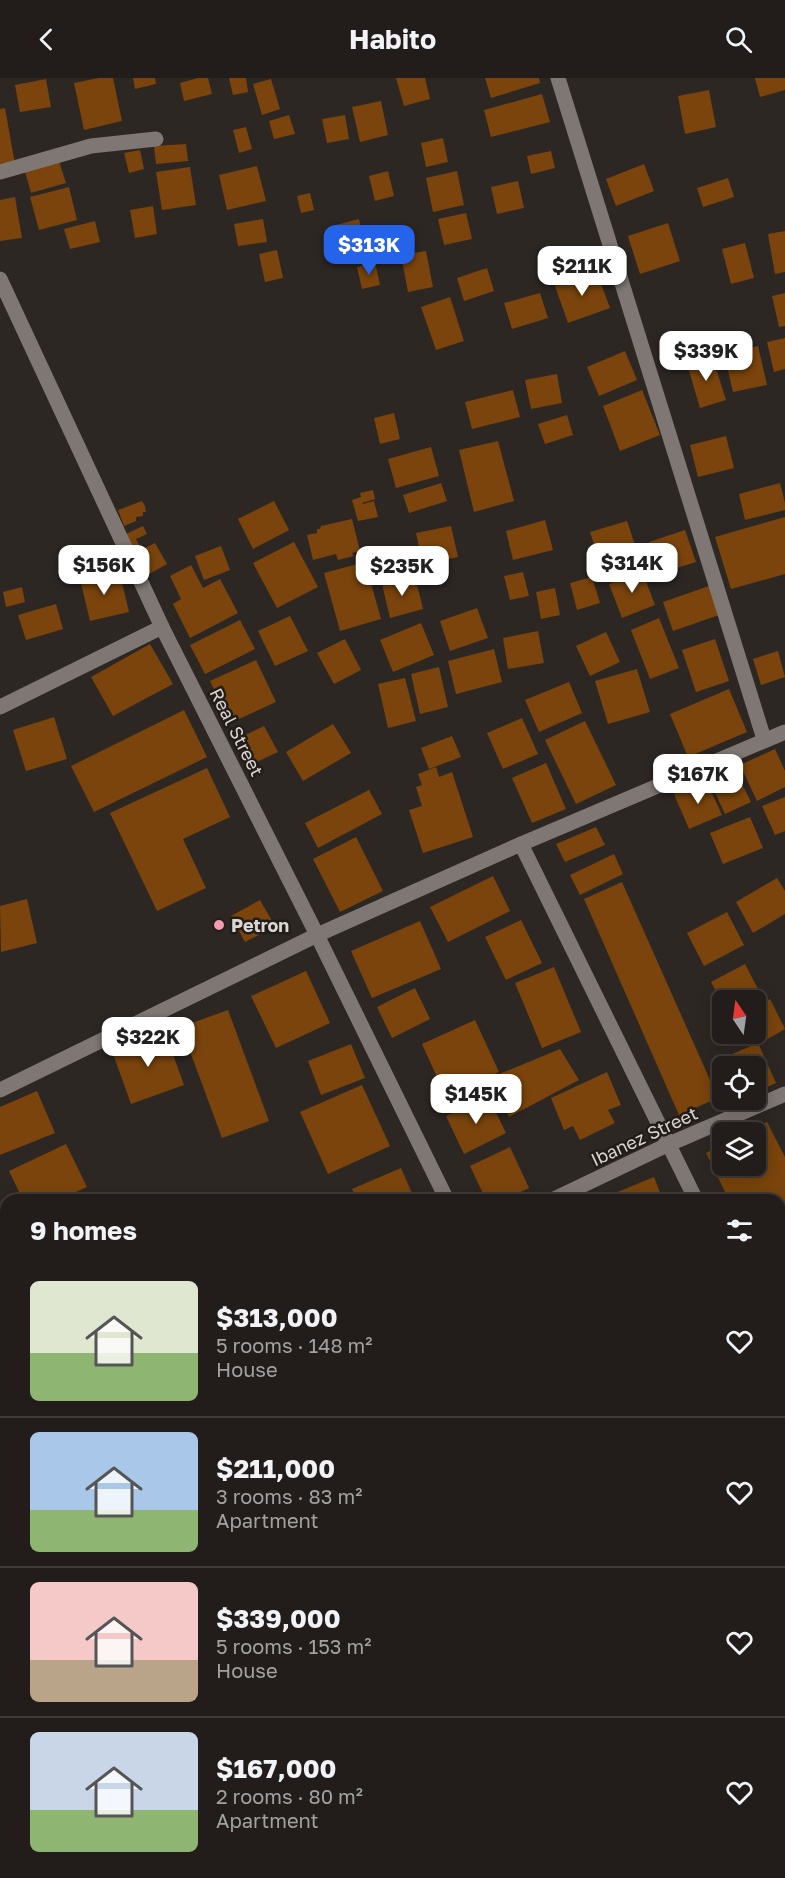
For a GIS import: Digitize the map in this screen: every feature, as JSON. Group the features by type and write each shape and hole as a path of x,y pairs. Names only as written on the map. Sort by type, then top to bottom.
{"street":[{"path":"558,78 764,739"},
{"path":"0,172 91,146 156,138"},
{"name":"Real Street","path":"0,279 162,627 444,1194"},
{"path":"0,707 162,627"},
{"path":"0,1090 317,935 521,844 785,732"},
{"path":"521,844 693,1194"},
{"name":"Ibanez Street","path":"565,1194 668,1145 785,1094"}],"building":[{"path":"113,78 122,121 84,130 74,83"},
{"path":"133,78 155,78 156,84 135,89"},
{"path":"208,78 212,94 184,101 180,83"},
{"path":"229,78 246,78 248,92 233,95"},
{"path":"396,78 425,78 430,99 404,106"},
{"path":"485,78 539,78 540,83 491,98"},
{"path":"755,78 785,78 785,90 760,97"},
{"path":"46,79 51,107 20,112 15,85"},
{"path":"271,79 280,109 262,115 253,84"},
{"path":"709,90 716,127 685,134 678,96"},
{"path":"542,94 550,122 491,137 484,110"},
{"path":"381,101 388,135 360,142 352,107"},
{"path":"5,108 15,164 0,167 0,109"},
{"path":"289,115 295,134 274,139 269,121"},
{"path":"345,115 349,139 327,143 322,119"},
{"path":"246,127 252,149 239,153 233,130"},
{"path":"443,138 448,162 426,167 421,143"},
{"path":"186,144 188,161 156,164 154,146"},
{"path":"140,150 144,169 129,173 124,153"},
{"path":"551,151 555,168 531,174 527,156"},
{"path":"58,158 66,183 31,193 24,168"},
{"path":"644,164 654,191 616,206 606,179"},
{"path":"257,166 266,201 227,210 219,175"},
{"path":"190,167 196,205 162,210 156,172"},
{"path":"388,171 394,196 375,201 369,176"},
{"path":"457,171 464,205 433,212 426,178"},
{"path":"728,178 734,197 703,207 697,188"},
{"path":"518,181 524,208 497,214 491,187"},
{"path":"69,187 77,220 39,230 30,197"},
{"path":"310,193 314,210 301,213 297,196"},
{"path":"15,197 22,238 0,241 0,200"},
{"path":"153,206 157,234 135,238 130,210"},
{"path":"466,213 472,239 444,245 438,219"},
{"path":"263,219 267,242 238,246 234,224"},
{"path":"359,219 367,255 344,260 336,225"},
{"path":"95,221 100,242 70,249 64,229"},
{"path":"668,223 680,261 640,274 628,236"},
{"path":"785,231 785,272 775,274 768,234"},
{"path":"745,243 754,278 731,284 722,249"},
{"path":"277,250 283,278 265,282 259,254"},
{"path":"426,251 433,287 408,292 401,255"},
{"path":"375,262 380,285 362,289 357,267"},
{"path":"487,268 494,291 464,301 457,278"},
{"path":"596,270 610,308 568,323 555,286"},
{"path":"540,293 548,318 512,329 504,303"},
{"path":"785,293 785,326 779,327 772,296"},
{"path":"450,297 464,341 436,350 421,307"},
{"path":"785,338 785,369 774,372 767,342"},
{"path":"758,346 767,385 733,392 724,354"},
{"path":"625,351 637,380 599,396 587,367"},
{"path":"712,356 726,400 700,408 687,364"},
{"path":"557,374 562,403 531,409 525,380"},
{"path":"513,390 520,417 472,429 465,402"},
{"path":"642,390 660,435 620,451 603,406"},
{"path":"394,413 400,439 380,444 374,418"},
{"path":"567,415 573,435 545,444 538,424"},
{"path":"726,436 734,468 698,477 690,445"},
{"path":"498,441 514,501 474,512 459,450"},
{"path":"431,447 439,476 396,488 388,459"},
{"path":"441,483 447,501 409,513 403,495"},
{"path":"780,483 785,510 745,520 739,494"},
{"path":"373,490 375,499 362,503 374,501 378,517 358,521 352,500 361,497 360,493"},
{"path":"142,501 146,512 143,512 143,516 136,517 136,521 124,526 118,510"},
{"path":"274,501 289,530 253,549 238,519"},
{"path":"785,517 785,574 731,589 715,537"},
{"path":"352,519 360,551 352,553 354,556 338,560 336,554 313,560 307,535 317,533 317,529 321,526"},
{"path":"545,520 553,550 513,560 506,531"},
{"path":"627,521 638,554 601,566 590,532"},
{"path":"143,526 147,534 136,539 139,545 132,548 122,536"},
{"path":"451,526 458,557 423,565 416,533"},
{"path":"685,530 696,562 660,573 649,542"},
{"path":"294,542 318,587 277,608 253,563"},
{"path":"155,543 167,564 149,574 137,552"},
{"path":"221,546 230,570 204,580 195,556"},
{"path":"365,562 381,619 340,631 324,573"},
{"path":"191,565 203,588 220,579 238,613 190,638 173,604 181,599 170,576"},
{"path":"119,570 129,612 90,621 80,579"},
{"path":"642,571 655,605 622,618 609,584"},
{"path":"523,572 529,596 510,600 504,576"},
{"path":"415,576 423,609 390,618 382,584"},
{"path":"592,577 600,603 577,610 570,583"},
{"path":"709,586 719,615 673,631 663,602"},
{"path":"22,587 25,602 6,607 3,592"},
{"path":"555,588 560,615 541,619 536,592"},
{"path":"56,604 63,629 26,640 18,615"},
{"path":"477,608 488,638 450,651 440,621"},
{"path":"290,616 308,651 275,666 258,631"},
{"path":"659,618 679,668 650,679 631,630"},
{"path":"240,620 255,649 205,674 190,645"},
{"path":"421,623 434,655 393,672 380,640"},
{"path":"538,631 544,663 508,669 503,638"},
{"path":"606,632 620,662 590,676 576,646"},
{"path":"345,639 361,670 334,684 317,653"},
{"path":"715,639 729,681 696,692 682,650"},
{"path":"150,644 173,684 113,716 91,677"},
{"path":"494,649 502,682 456,694 448,661"},
{"path":"778,651 785,677 761,685 753,659"},
{"path":"256,660 276,702 230,723 210,681"},
{"path":"439,667 448,707 420,714 411,674"},
{"path":"637,669 650,712 608,724 595,681"},
{"path":"405,678 416,721 388,728 378,684"},
{"path":"569,682 582,713 539,732 525,700"},
{"path":"729,689 747,732 688,757 670,714"},
{"path":"184,710 207,757 94,812 71,766"},
{"path":"54,717 67,759 26,771 13,730"},
{"path":"522,718 538,754 503,769 487,733"},
{"path":"585,721 616,785 576,804 545,740"},
{"path":"333,724 351,753 303,781 286,752"},
{"path":"264,726 278,752 248,766 235,740"},
{"path":"452,736 461,757 429,769 421,748"},
{"path":"775,749 785,771 785,787 757,801 740,765"},
{"path":"546,763 566,809 532,823 512,778"},
{"path":"436,767 439,777 452,772 473,837 423,853 409,810 422,806 416,787 422,785 418,774"},
{"path":"207,768 230,817 183,839 206,888 157,911 110,813"},
{"path":"735,770 751,802 725,814 710,782"},
{"path":"706,780 722,815 689,829 674,794"},
{"path":"369,790 382,814 318,848 305,823"},
{"path":"785,797 785,831 775,835 762,806"},
{"path":"750,817 763,848 723,864 710,833"},
{"path":"596,827 605,845 565,862 556,844"},
{"path":"356,837 383,891 340,912 313,859"},
{"path":"614,854 623,874 580,895 570,875"},
{"path":"493,876 510,911 448,942 430,907"},
{"path":"777,878 785,891 785,914 753,933 736,902"},
{"path":"622,882 712,1084 712,1101 679,1115 584,899"},
{"path":"27,899 37,943 1,952 0,906"},
{"path":"260,900 275,926 245,942 231,916"},
{"path":"727,912 744,945 704,966 687,933"},
{"path":"521,920 542,963 506,980 485,937"},
{"path":"420,921 441,969 372,998 351,951"},
{"path":"745,964 758,989 715,990 711,982"},
{"path":"554,967 581,1032 542,1048 515,983"},
{"path":"306,971 330,1023 276,1048 251,996"},
{"path":"415,988 430,1019 392,1038 377,1007"},
{"path":"770,999 785,1029 766,1040 766,1001"},
{"path":"228,1010 269,1121 222,1138 181,1027"},
{"path":"475,1020 499,1072 446,1097 422,1044"},
{"path":"165,1032 184,1085 131,1104 112,1051"},
{"path":"351,1044 365,1078 321,1095 308,1061"},
{"path":"758,1044 764,1056 728,1056"},
{"path":"560,1049 579,1080 509,1117 492,1077"},
{"path":"766,1061 776,1083 766,1088"},
{"path":"607,1072 621,1105 608,1110 615,1123 580,1140 573,1126 564,1130 551,1098"},
{"path":"362,1085 390,1146 328,1174 300,1112"},
{"path":"37,1091 55,1133 0,1155 0,1107"},
{"path":"488,1096 506,1133 464,1154 446,1116"},
{"path":"767,1122 785,1157 785,1194 726,1194 717,1176 766,1176"},
{"path":"66,1144 87,1187 71,1194 20,1194 9,1171"},
{"path":"510,1147 529,1188 516,1194 483,1194 470,1166"},
{"path":"712,1150 712,1165 706,1153"},
{"path":"401,1168 412,1194 354,1194 352,1189"},
{"path":"654,1177 661,1194 613,1194"}],"place":[{"name":"Petron","path":"219,925"}]}
